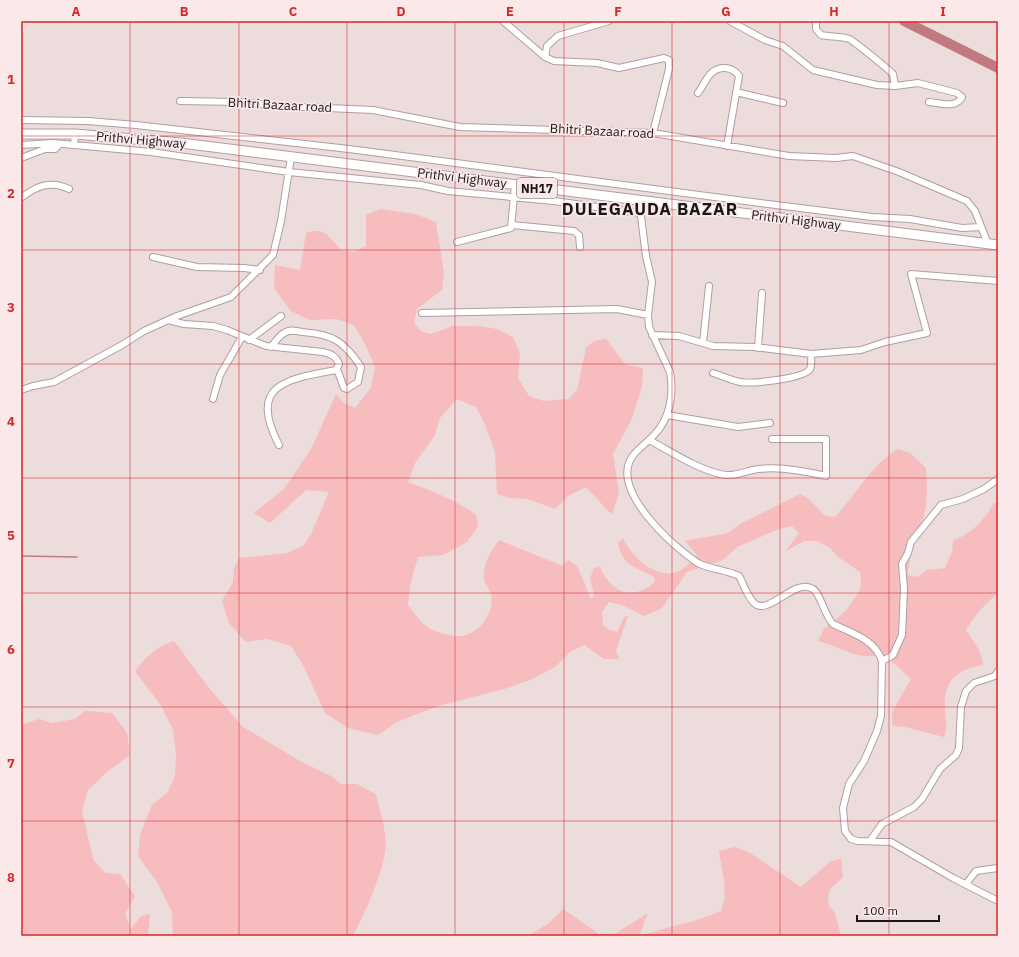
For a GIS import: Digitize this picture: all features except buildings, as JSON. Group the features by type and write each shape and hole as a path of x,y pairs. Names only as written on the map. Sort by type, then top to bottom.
{"highway":[{"name":"Prithvi Highway","path":"21,134 75,134 155,141 998,245"}],"street":[{"path":"503,21 545,57 554,62 597,63 619,68 664,58 669,60 669,69 653,133"},
{"path":"545,57 547,46 558,36 608,21"},
{"path":"730,21 764,40 783,46 813,70 877,85 895,86 918,83 957,93 962,97 960,102 954,105 929,102"},
{"path":"816,21 816,29 821,35 847,38 856,42 866,53 893,74 895,86"},
{"path":"698,93 704,81 712,72 721,68 731,69 739,76 727,146"},
{"path":"736,92 783,103"},
{"name":"Bhitri Bazaar road","path":"180,101 239,102 282,106 373,110 460,127 653,133 789,156 836,158 853,156 899,172 967,201 974,211 988,244"},
{"path":"21,120 88,120 158,127 349,149 437,162 872,217 910,219 962,228 981,227"},
{"path":"155,141 158,127"},
{"path":"74,145 75,134"},
{"path":"21,158 45,149 55,149 60,144"},
{"path":"21,145 60,144 152,152 289,172 414,185 448,191 640,213"},
{"path":"21,390 54,382 144,331 168,320 231,297 260,270 273,255 281,221 291,157"},
{"path":"21,198 43,186 58,184 69,189"},
{"path":"457,242 482,234 507,230 512,225 515,185"},
{"path":"639,201 652,282 648,327 670,372 671,401 667,415 655,434 631,458 628,484 643,511 676,546 699,563 723,569 739,576 749,597 757,606 761,607 769,604 799,588 812,588 816,592 828,618 833,624 873,645 879,652 882,661 881,716 877,731 864,761 849,784 843,808 844,828 852,839 858,841 891,842 953,878 998,901"},
{"path":"512,225 574,231 579,235 580,247"},
{"path":"154,257 197,267 260,270"},
{"path":"652,334 679,336 723,347 758,348 812,354 861,350 885,342 927,333 911,274 998,281"},
{"path":"703,343 709,286"},
{"path":"758,348 762,293"},
{"path":"422,313 617,309 648,314"},
{"path":"249,340 281,316"},
{"path":"168,320 184,324 213,326 249,340 271,346 314,350 332,354 338,359 339,364 337,369 344,388 347,389 358,382 361,367 353,355 335,338 325,335 290,331 283,334 271,346"},
{"path":"213,399 220,375 242,337"},
{"path":"713,373 739,382 753,383 806,374 811,368 812,354"},
{"path":"280,445 270,428 268,404 269,396 289,381 337,369"},
{"path":"667,415 738,426 770,423"},
{"path":"649,440 699,467 721,475 740,475 759,469 805,471 826,476 826,439 772,439"},
{"path":"882,661 893,655 902,636 904,589 902,564 908,553 911,542 941,505 963,499 984,490 998,479"},
{"path":"870,841 882,824 914,807 922,798 940,769 956,755 959,748 961,707 966,691 974,683 990,678 998,671"},
{"path":"966,884 976,872 998,868"}],"shaded area":[{"path":"380,209 415,214 436,222 444,273 442,290 417,309 414,323 422,332 431,334 453,326 478,326 497,329 513,337 520,353 518,378 529,396 544,401 569,399 577,390 586,348 594,341 606,339 626,365 643,368 642,386 632,419 613,454 619,493 612,515 586,487 568,496 555,509 528,499 510,498 497,494 495,452 486,427 476,407 457,399 440,418 434,437 415,463 408,482 444,496 468,509 476,515 478,526 467,542 443,555 418,557 410,585 408,605 422,623 432,630 454,636 469,634 482,624 487,617 492,602 491,594 484,580 484,569 490,554 499,540 563,566 568,560 577,566 591,599 594,595 590,578 594,568 600,567 615,588 632,593 638,592 655,582 653,576 630,565 623,557 618,543 623,538 639,560 647,566 655,571 672,573 683,569 697,555 685,541 728,533 742,523 800,494 809,499 825,516 835,517 880,463 898,449 910,453 926,468 926,504 908,567 908,575 918,577 926,570 945,568 952,552 953,541 967,534 977,526 994,503 998,503 998,593 980,610 966,630 979,650 983,665 973,667 958,674 948,685 945,702 946,728 944,737 905,727 893,726 892,712 911,679 885,655 863,656 818,641 824,629 846,611 860,590 860,572 838,557 830,548 817,541 804,541 786,551 799,533 792,526 779,529 737,547 723,560 687,572 662,608 644,616 624,606 609,602 602,612 603,625 610,630 617,632 624,617 628,616 616,651 619,659 604,659 584,645 570,652 555,667 532,679 508,688 438,706 397,722 378,735 348,728 325,713 304,667 291,646 267,639 246,642 229,623 222,601 233,582 234,569 239,558 287,553 303,546 311,534 329,492 306,490 270,523 254,513 284,489 311,449 336,394 344,403 355,408 371,388 375,367 364,342 354,325 336,319 309,320 291,311 274,288 275,265 300,270 306,233 313,231 323,232 326,234 341,250 354,252 366,246 366,215"},
{"path":"174,641 209,688 243,727 300,761 331,776 341,784 357,784 376,794 385,830 385,852 372,895 353,936 173,936 172,912 157,882 138,856 140,834 152,805 168,792 175,775 176,753 173,730 162,707 135,671 152,653 162,646"},
{"path":"85,711 112,713 127,733 130,755 108,771 88,790 82,811 93,859 105,873 120,874 135,896 125,914 131,929 141,916 150,914 148,936 21,936 21,725 39,719 52,723 75,719"},
{"path":"735,847 750,853 801,887 830,862 841,858 843,877 829,890 828,904 835,913 841,936 641,936 701,919 721,911 725,889 719,851"},
{"path":"563,909 599,934 616,933 648,913 639,936 528,936 549,923"}],"waterway":[{"path":"904,21 998,68"},
{"path":"21,556 77,557"}],"district":[{"name":"DULEGAUDA BAZAR","path":"650,209"}]}
